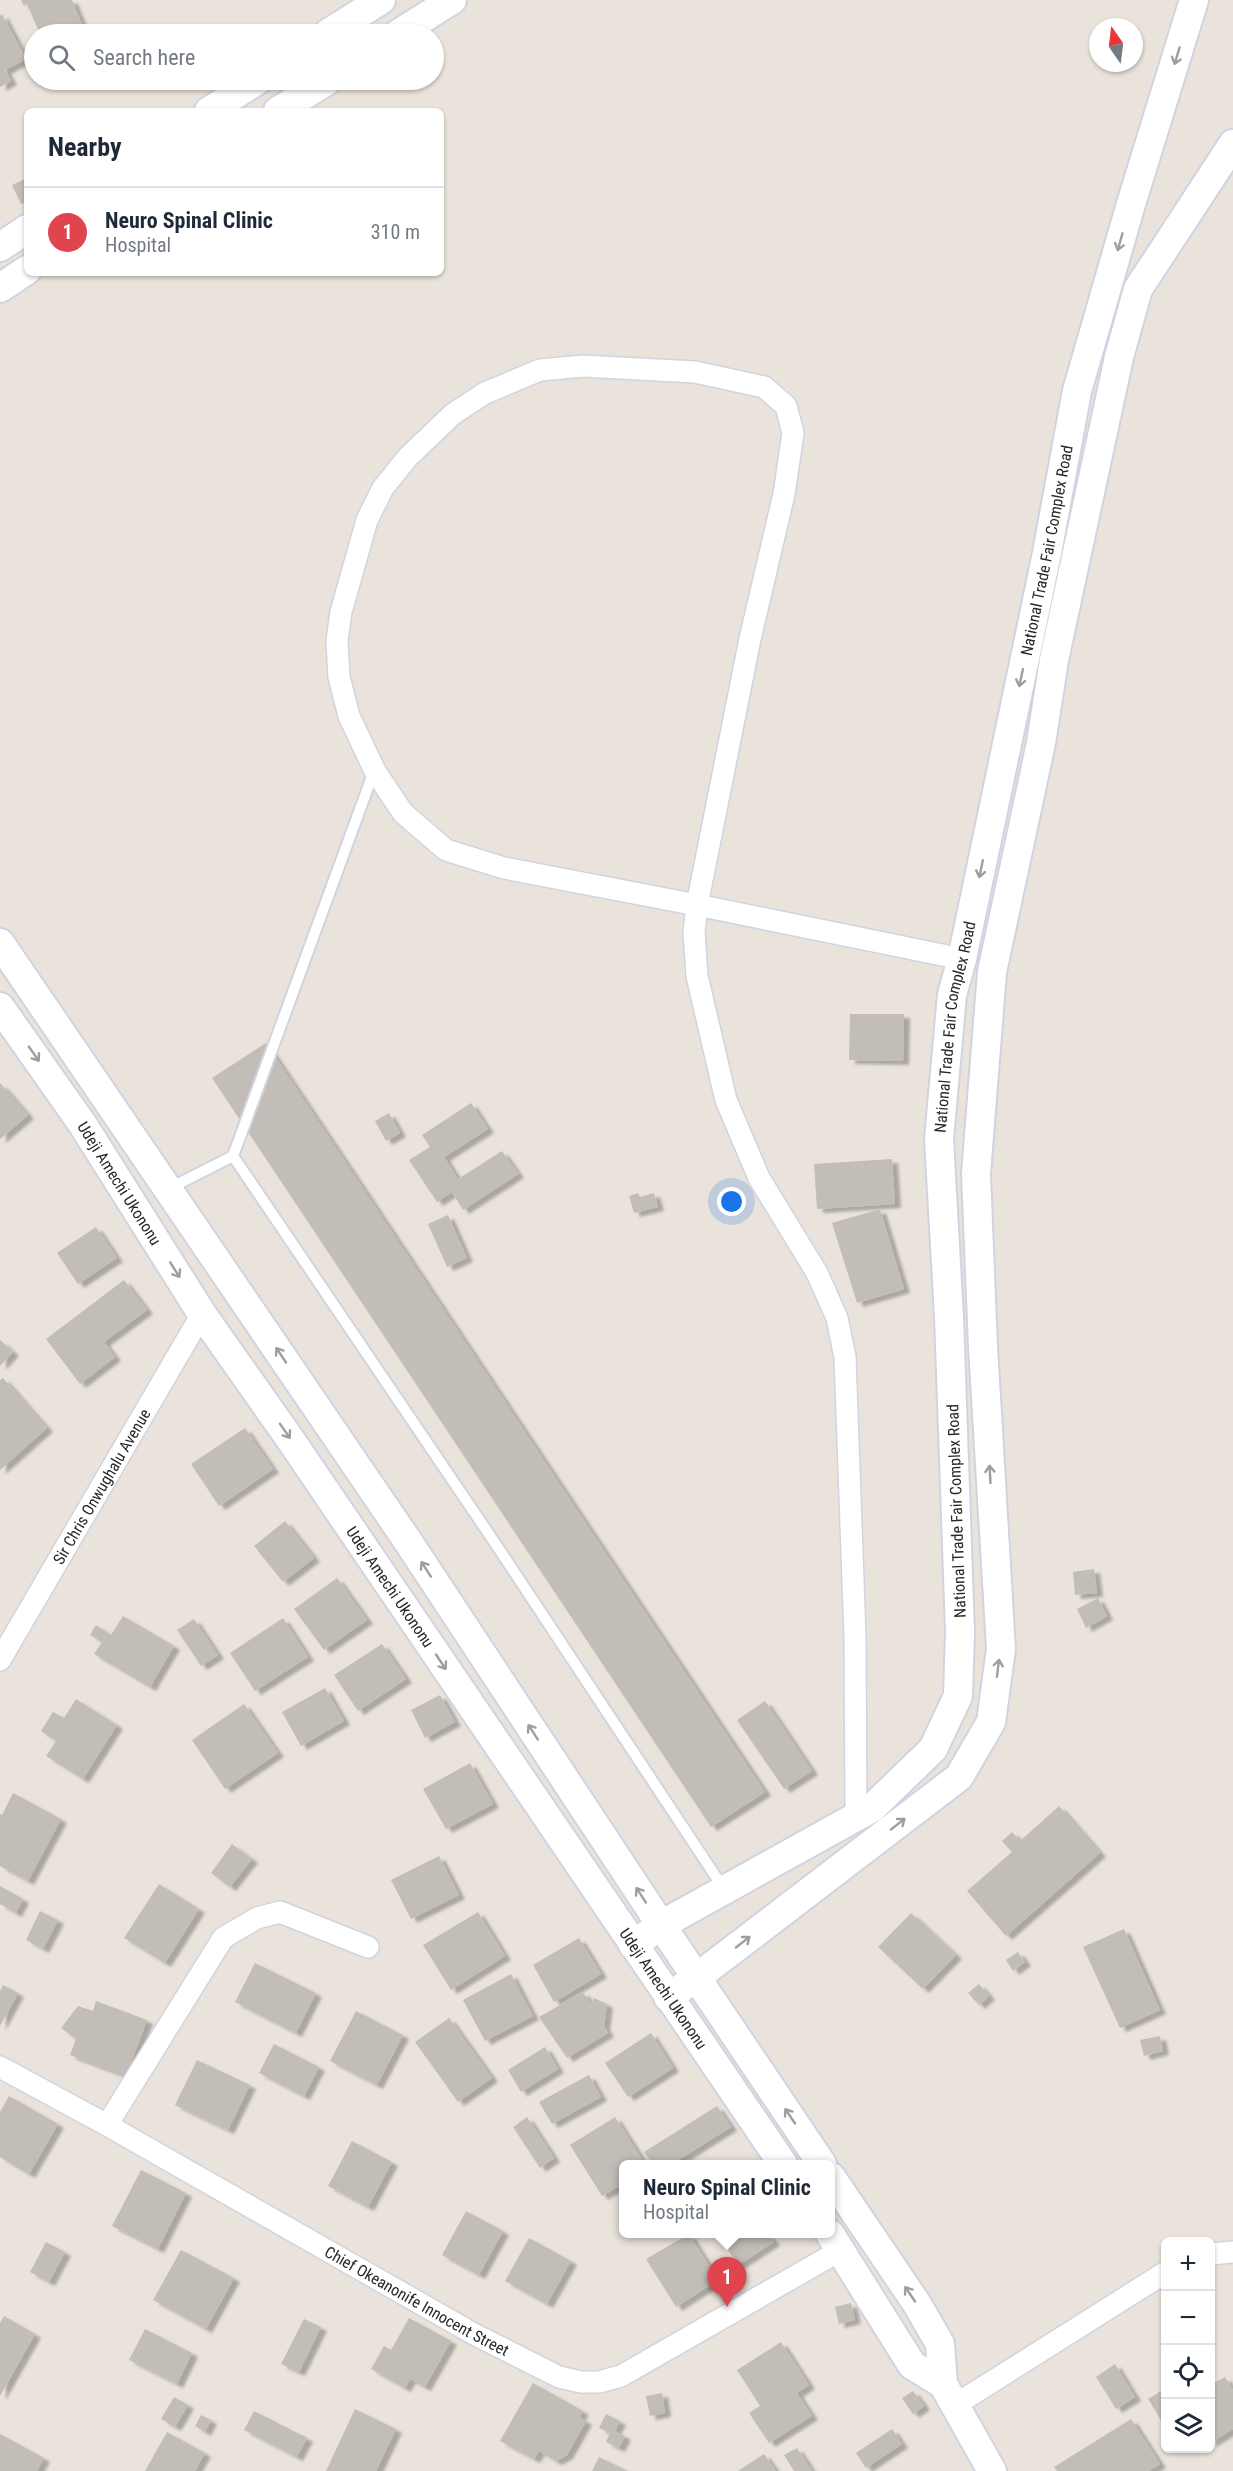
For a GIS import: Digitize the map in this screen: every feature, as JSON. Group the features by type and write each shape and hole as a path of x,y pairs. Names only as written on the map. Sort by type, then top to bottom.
{"main road":[{"path":"343,24 381,0"},
{"path":"414,24 452,0"},
{"name":"National Trade Fair Complex Road","path":"633,1945 661,1925 872,1808 933,1749 958,1696 959,1609 949,1317 939,1139 952,995 962,959 1047,553 1077,391 1131,204 1194,0"},
{"path":"214,108 242,90"},
{"path":"283,108 312,90"},
{"name":"National Trade Fair Complex Road","path":"668,1996 696,1978 959,1777 992,1722 1001,1649 983,1347 976,1174 992,972 1041,743 1054,660 1119,357 1138,289 1233,144"},
{"path":"0,247 24,232"},
{"path":"0,288 24,272"},
{"name":"Udeji Amechi Ukononu","path":"0,943 407,1540 696,1978 819,2160"},
{"name":"Udeji Amechi Ukononu","path":"0,1007 83,1125 202,1314 290,1439 780,2160"},
{"path":"83,1125 112,1108"},
{"path":"835,2183 940,2344 949,2395 992,2471"},
{"path":"835,2242 912,2365 949,2395"}],"street":[{"path":"856,1818 855,1636 845,1357 837,1318 817,1272 759,1178 726,1100 697,976 694,932 697,905 750,639 784,494 793,433 786,406 764,387 695,372 583,366 540,370 485,393 453,414 408,457 383,488 367,520 341,612 337,641 339,677 349,716 375,771 403,813 446,850 504,868 697,905 962,959"},
{"name":"Sir Chris Onwughalu Avenue","path":"0,1660 202,1314"},
{"path":"107,2125 223,1938 257,1918 280,1912 368,1947"},
{"name":"Chief Okeanonife Innocent Street","path":"0,2067 107,2125 472,2333 559,2377 581,2382 599,2382 621,2376 835,2242"},
{"path":"1215,2254 1233,2252"},
{"path":"949,2395 1161,2275"}],"lane":[{"path":"167,1189 233,1156 375,771"},
{"path":"233,1156 499,1548 725,1890"}],"building":[{"path":"21,0 72,0 82,24 36,24 27,4 24,6"},
{"path":"2,14 24,55 24,60 5,70 11,81 0,87 0,16"},
{"path":"24,179 24,203 21,204 12,185"},
{"path":"850,1014 904,1014 903,1061 849,1060"},
{"path":"266,1043 765,1792 711,1827 212,1078"},
{"path":"0,1083 28,1115 0,1139"},
{"path":"471,1103 488,1129 444,1157 458,1179 502,1151 518,1174 463,1210 452,1192 437,1202 409,1160 430,1147 422,1135"},
{"path":"389,1113 400,1133 386,1141 375,1121"},
{"path":"892,1159 895,1204 817,1209 814,1164"},
{"path":"638,1193 640,1197 654,1193 658,1207 634,1213 629,1196"},
{"path":"880,1209 904,1289 857,1303 832,1223"},
{"path":"448,1215 467,1258 447,1267 428,1224"},
{"path":"96,1227 117,1258 78,1284 57,1253"},
{"path":"124,1280 147,1310 104,1342 115,1357 80,1384 46,1339"},
{"path":"0,1340 13,1352 0,1366"},
{"path":"3,1378 47,1428 0,1470 0,1380"},
{"path":"245,1428 273,1469 219,1506 191,1464"},
{"path":"285,1521 314,1558 283,1582 254,1546"},
{"path":"1094,1569 1097,1593 1075,1595 1073,1572"},
{"path":"337,1578 367,1620 324,1650 294,1609"},
{"path":"1098,1598 1107,1616 1086,1628 1077,1609"},
{"path":"123,1616 174,1646 150,1687 94,1654 102,1642 90,1635 96,1625 111,1635"},
{"path":"283,1618 308,1657 255,1691 230,1653"},
{"path":"194,1619 218,1655 201,1666 177,1630"},
{"path":"382,1644 406,1679 358,1711 334,1675"},
{"path":"325,1688 344,1721 301,1746 282,1712"},
{"path":"440,1695 455,1722 425,1738 411,1710"},
{"path":"76,1699 117,1725 83,1779 46,1756 56,1741 41,1731 53,1712 64,1718"},
{"path":"765,1701 812,1771 784,1789 737,1720"},
{"path":"244,1704 278,1753 225,1789 192,1740"},
{"path":"470,1763 493,1804 446,1829 423,1789"},
{"path":"13,1793 61,1819 28,1881 0,1866 0,1814 2,1815"},
{"path":"1059,1806 1100,1853 1006,1936 967,1891 1012,1852 1002,1841 1012,1832 1020,1841"},
{"path":"232,1844 252,1859 230,1887 211,1873"},
{"path":"439,1856 459,1895 411,1919 391,1880"},
{"path":"159,1884 199,1909 165,1963 124,1938"},
{"path":"0,1886 23,1899 16,1913 0,1904"},
{"path":"40,1911 58,1920 43,1949 26,1940"},
{"path":"478,1912 505,1956 451,1990 423,1945"},
{"path":"911,1913 956,1955 923,1989 878,1947"},
{"path":"1124,1929 1160,2010 1120,2028 1083,1947"},
{"path":"579,1938 601,1974 554,2002 533,1965"},
{"path":"1018,1952 1025,1962 1013,1971 1006,1960"},
{"path":"255,1963 316,1993 296,2033 235,2002"},
{"path":"511,1974 533,2016 485,2041 463,2000"},
{"path":"979,1984 989,1996 979,2005 968,1993"},
{"path":"3,1985 18,1993 0,2026 0,1991"},
{"path":"583,1992 591,2004 594,1998 607,2004 604,2026 608,2033 567,2058 539,2017"},
{"path":"96,2001 147,2020 126,2076 70,2055 76,2039 61,2028 78,2006 93,2011"},
{"path":"356,2011 403,2035 377,2085 330,2061"},
{"path":"449,2018 492,2078 458,2102 415,2042"},
{"path":"651,2033 673,2068 628,2097 605,2063"},
{"path":"1160,2036 1163,2051 1144,2056 1140,2040"},
{"path":"274,2044 319,2067 304,2096 259,2073"},
{"path":"545,2047 558,2069 521,2092 508,2070"},
{"path":"197,2060 250,2085 228,2130 175,2105"},
{"path":"589,2075 601,2097 552,2124 539,2102"},
{"path":"9,2096 58,2124 29,2174 0,2157 0,2112"},
{"path":"717,2106 731,2127 678,2160 649,2160 644,2152"},
{"path":"527,2117 554,2158 540,2168 513,2127"},
{"path":"615,2117 642,2160 619,2160 619,2186 602,2196 570,2145"},
{"path":"352,2141 392,2162 368,2207 328,2186"},
{"path":"141,2170 186,2193 158,2249 112,2226"},
{"path":"466,2211 503,2231 479,2275 442,2255"},
{"path":"529,2238 571,2261 547,2304 505,2281"},
{"path":"682,2238 692,2238 718,2280 676,2307 646,2259"},
{"path":"720,2238 771,2238 774,2242 738,2265"},
{"path":"46,2242 65,2252 49,2282 30,2272"},
{"path":"181,2250 234,2278 206,2329 153,2300"},
{"path":"851,2303 855,2320 839,2324 835,2307"},
{"path":"4,2316 35,2334 0,2396 0,2323"},
{"path":"409,2318 451,2341 425,2387 410,2379 405,2388 371,2369 384,2346 391,2350"},
{"path":"304,2319 321,2327 299,2372 281,2364"},
{"path":"145,2329 192,2353 177,2384 129,2360"},
{"path":"781,2342 809,2385 797,2393 812,2416 769,2443 749,2413 760,2406 737,2370"},
{"path":"1115,2364 1135,2397 1116,2409 1096,2377"},
{"path":"1225,2377 1233,2390 1233,2429 1215,2440 1215,2399 1215,2382"},
{"path":"533,2383 583,2411 579,2417 586,2421 567,2455 556,2461 539,2451 534,2459 500,2441"},
{"path":"913,2391 924,2406 913,2414 902,2398"},
{"path":"1161,2391 1161,2420 1148,2399"},
{"path":"662,2393 665,2413 650,2416 646,2396"},
{"path":"174,2397 188,2405 175,2427 161,2419"},
{"path":"355,2409 396,2429 376,2471 326,2471"},
{"path":"254,2411 307,2438 297,2457 244,2430"},
{"path":"606,2414 620,2421 615,2431 625,2436 619,2448 606,2442 610,2433 599,2428"},
{"path":"201,2415 211,2420 205,2432 195,2426"},
{"path":"1131,2419 1160,2464 1149,2471 1057,2471 1054,2467"},
{"path":"892,2429 902,2444 866,2468 856,2453"},
{"path":"167,2432 205,2453 195,2471 145,2471"},
{"path":"0,2434 44,2458 37,2471 0,2471"},
{"path":"797,2448 812,2471 794,2471 784,2455"},
{"path":"764,2454 776,2471 738,2471"},
{"path":"599,2457 628,2471 592,2471"}],"place":[{"name":"Neuro Spinal Clinic","path":"727,2307"}]}
